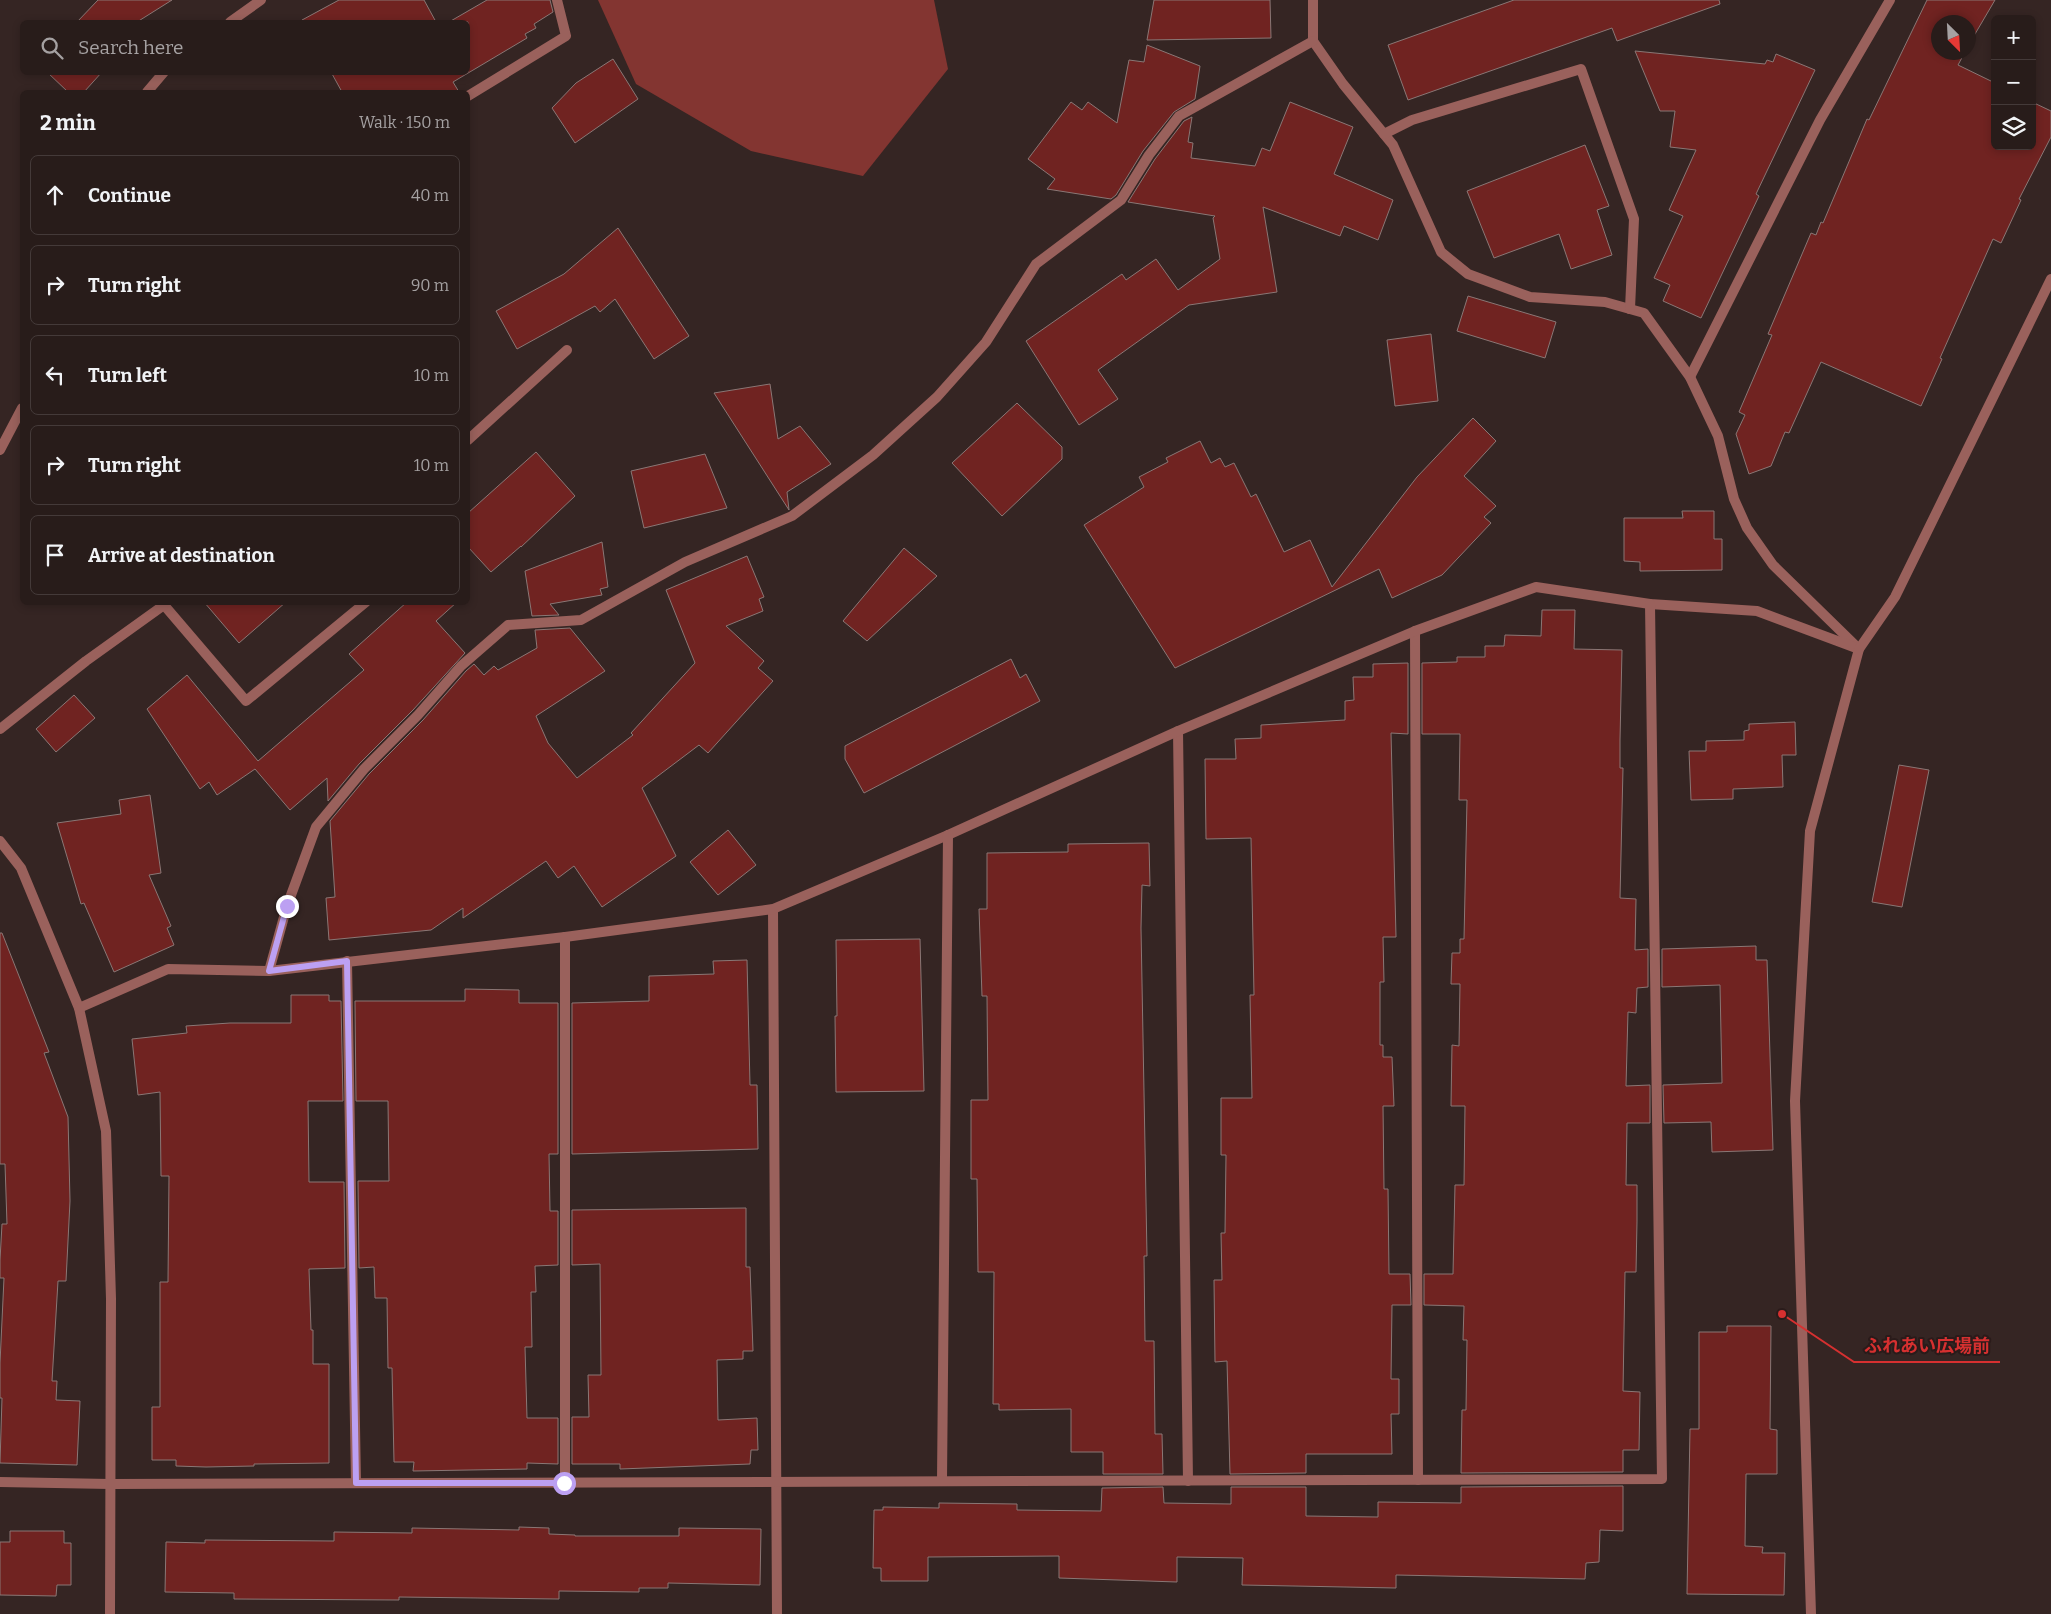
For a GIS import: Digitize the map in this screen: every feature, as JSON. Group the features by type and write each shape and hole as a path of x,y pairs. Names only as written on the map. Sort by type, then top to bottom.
{"street":[{"path":"233,20 261,0"},
{"path":"470,95 566,36 557,0"},
{"path":"1312,0 1313,41 1343,84 1393,145 1441,252 1468,274 1530,297 1605,302 1644,313 1690,377 1718,436 1734,499 1747,528 1773,565 1859,649"},
{"path":"1690,377 1820,120 1890,0"},
{"path":"269,971 287,906 316,827 364,769 418,715 461,666 508,625 581,620 685,562 792,516 872,455 937,397 986,342 1036,264 1121,200 1148,155 1179,116 1313,41"},
{"path":"1384,134 1412,120 1581,69 1634,219 1630,308"},
{"path":"149,90 161,75"},
{"path":"1811,1614 1795,1101 1810,831 1859,649 1895,597 2051,278"},
{"path":"470,438 567,350"},
{"path":"0,450 20,412"},
{"path":"79,1008 168,969 269,971 565,937 774,909 948,835 1178,731 1415,631 1536,587 1650,604 1757,611 1859,649"},
{"path":"0,1482 110,1484 1662,1479 1650,604"},
{"path":"0,729 86,660 163,605"},
{"path":"165,605 246,701 362,605"},
{"path":"1415,631 1418,1480"},
{"path":"1178,731 1188,1481"},
{"path":"942,1481 948,835"},
{"path":"0,841 21,868 79,1008 106,1131 111,1299 110,1614"},
{"path":"774,909 777,1614"},
{"path":"564,1483 565,937"},
{"path":"347,961 356,1483"}],"shaded area":[{"path":"598,0 934,0 948,69 863,176 751,151 636,84"}],"building":[{"path":"98,0 172,0 140,20 79,20"},
{"path":"339,0 424,0 435,20 302,20"},
{"path":"487,0 550,0 553,12 534,24 536,28 525,34 527,38 470,72 470,20 452,20"},
{"path":"1154,0 1270,0 1271,38 1147,40"},
{"path":"1514,0 1719,0 1720,4 1617,41 1612,28 1408,100 1388,45"},
{"path":"1927,0 1995,0 1976,32 1976,15 1931,15 1931,60 1961,60 1958,65 1991,81 1991,150 2036,150 2036,104 2051,111 2051,137 2019,199 2021,200 2001,243 1993,239 1940,358 1942,359 1921,406 1821,362 1789,433 1785,432 1771,466 1749,474 1736,434 1745,415 1739,412 1772,335 1768,334 1811,233 1816,235 1821,222 1823,223 1867,119 1869,120"},
{"path":"1147,45 1200,66 1195,99 1174,112 1143,151 1116,195 1111,199 1047,189 1055,179 1028,159 1071,102 1082,110 1088,102 1117,123 1129,60 1144,62"},
{"path":"1635,51 1765,64 1767,60 1773,62 1776,54 1815,70 1756,194 1759,196 1701,318 1663,301 1670,285 1654,278 1683,216 1669,210 1696,150 1670,147 1675,111 1660,111"},
{"path":"613,59 638,99 575,143 552,108 576,83"},
{"path":"50,75 99,75 86,90 66,90"},
{"path":"333,75 465,75 453,82 458,90 341,90"},
{"path":"1290,102 1353,127 1334,174 1393,200 1378,240 1344,226 1340,236 1263,207 1277,292 1189,305 1098,370 1118,399 1079,425 1026,341 1122,274 1126,280 1156,259 1178,290 1220,259 1213,218 1215,216 1128,202 1155,159 1184,121 1192,117 1188,142 1193,143 1191,158 1255,166 1262,148 1270,151"},
{"path":"1585,145 1609,206 1597,210 1612,255 1571,269 1559,234 1494,258 1467,191"},
{"path":"618,228 689,336 654,359 615,299 600,312 595,306 517,349 496,311 564,274"},
{"path":"1468,296 1556,322 1545,358 1457,331"},
{"path":"1431,334 1438,401 1395,406 1387,340"},
{"path":"770,384 778,439 800,426 831,464 787,492 789,510 714,393"},
{"path":"1017,403 1062,447 1062,459 1002,516 952,463"},
{"path":"1473,418 1496,441 1464,476 1496,506 1484,517 1491,523 1442,575 1392,598 1379,569 1175,668 1084,525 1144,487 1139,477 1168,462 1166,458 1200,441 1211,463 1220,458 1225,467 1234,463 1251,497 1256,494 1284,552 1310,540 1332,587 1417,477"},
{"path":"536,452 575,496 521,547 491,572 470,549 470,511"},
{"path":"705,454 727,508 644,528 631,471"},
{"path":"1682,511 1714,511 1714,539 1722,539 1722,570 1640,571 1640,562 1624,561 1624,518 1683,518"},
{"path":"602,542 608,587 600,589 602,595 550,604 559,615 532,616 525,571"},
{"path":"904,548 937,576 867,641 843,621"},
{"path":"747,556 764,597 759,599 763,611 726,626 764,661 758,668 773,681 708,753 699,745 642,788 676,856 602,907 574,866 558,878 546,861 463,918 463,908 431,930 329,940 326,898 335,897 330,821 369,774 423,720 466,671 474,664 484,675 494,666 498,670 537,648 535,630 570,628 605,671 536,716 548,743 577,778 633,735 631,733 695,663 666,590"},
{"path":"207,605 283,605 239,643"},
{"path":"404,605 454,605 436,621 465,653 413,710 359,764 328,801 327,778 290,810 255,769 217,795 209,782 200,789 147,709 187,675 258,761 364,670 349,654"},
{"path":"1542,610 1575,610 1574,649 1622,650 1620,768 1623,768 1620,898 1636,899 1635,950 1648,949 1648,987 1637,988 1636,1013 1628,1012 1626,1086 1650,1085 1650,1123 1627,1123 1626,1185 1637,1185 1637,1221 1636,1272 1625,1272 1623,1391 1640,1392 1639,1450 1623,1450 1623,1472 1461,1473 1462,1410 1466,1410 1467,1340 1463,1340 1464,1306 1424,1305 1424,1274 1453,1274 1455,1185 1464,1185 1465,1106 1451,1106 1452,1045 1459,1046 1460,984 1451,984 1452,953 1460,953 1460,939 1464,939 1467,800 1459,800 1460,734 1422,734 1422,663 1457,662 1457,657 1485,657 1485,646 1504,646 1505,635 1541,636"},
{"path":"1011,659 1020,678 1026,674 1040,701 864,793 845,759 845,746"},
{"path":"1408,663 1408,734 1391,733 1396,937 1383,937 1384,982 1380,982 1380,1045 1383,1045 1383,1057 1392,1057 1394,1106 1383,1106 1384,1189 1388,1189 1389,1274 1410,1274 1411,1305 1392,1305 1391,1379 1399,1379 1399,1414 1391,1414 1392,1454 1306,1454 1306,1473 1230,1474 1227,1361 1215,1362 1214,1280 1222,1280 1221,1233 1225,1233 1226,1155 1221,1155 1221,1098 1252,1098 1250,995 1254,995 1251,838 1206,839 1205,759 1236,759 1235,739 1261,738 1261,725 1345,720 1345,701 1354,700 1353,677 1373,677 1373,664"},
{"path":"74,695 95,718 56,752 36,729"},
{"path":"1795,722 1796,755 1782,755 1783,787 1733,789 1733,799 1691,800 1689,751 1706,751 1706,741 1744,740 1744,731 1749,730 1749,724"},
{"path":"1899,765 1929,770 1902,907 1872,902"},
{"path":"150,795 161,873 149,875 171,926 167,928 174,945 114,972 84,903 81,904 57,823 121,814 119,800"},
{"path":"728,830 756,865 718,895 690,862"},
{"path":"1149,843 1150,886 1142,885 1141,928 1147,1256 1144,1256 1145,1341 1154,1341 1155,1434 1162,1434 1163,1474 1103,1474 1103,1452 1071,1452 1071,1409 999,1410 999,1404 993,1404 994,1272 978,1272 977,1179 971,1179 971,1100 988,1100 987,996 982,996 979,909 987,909 987,853 1068,852 1068,844"},
{"path":"0,933 2,933 49,1052 44,1053 68,1117 70,1201 66,1281 58,1281 52,1381 57,1381 56,1400 80,1401 77,1465 0,1463 2,1398 0,1398 0,1363 4,1278 0,1278 0,1260 2,1224 7,1224 5,1164 0,1164"},
{"path":"920,939 924,1091 836,1092 836,940"},
{"path":"1756,946 1756,960 1767,960 1773,1150 1712,1152 1711,1122 1664,1123 1663,1085 1722,1083 1720,985 1662,987 1662,949"},
{"path":"747,960 750,1085 757,1085 758,1149 572,1154 572,1003 649,1001 649,976 714,974 713,961"},
{"path":"465,989 519,990 519,1003 558,1003 558,1154 549,1154 550,1211 558,1211 558,1265 535,1266 536,1292 531,1292 532,1347 525,1347 527,1418 558,1418 558,1464 527,1463 527,1469 413,1471 414,1462 394,1462 392,1368 388,1368 387,1298 375,1298 374,1267 359,1268 358,1181 389,1181 388,1101 356,1101 355,1001 465,1001"},
{"path":"291,995 329,995 329,1001 341,1001 343,1101 308,1101 309,1182 344,1182 345,1268 309,1269 313,1364 329,1364 329,1463 206,1467 176,1466 176,1460 152,1460 152,1407 160,1407 160,1282 168,1282 169,1176 161,1176 160,1092 138,1095 132,1039 187,1033 186,1026 230,1023 291,1023"},
{"path":"746,1208 746,1267 750,1267 753,1351 743,1351 743,1359 717,1360 718,1420 757,1418 758,1450 751,1450 750,1464 620,1469 620,1464 572,1464 572,1417 589,1417 588,1375 601,1375 600,1264 572,1265 572,1210"},
{"path":"1727,1326 1771,1326 1770,1429 1777,1430 1777,1474 1746,1474 1745,1546 1763,1547 1762,1553 1785,1553 1784,1595 1687,1594 1690,1429 1699,1429 1699,1332 1727,1332"},
{"path":"1623,1486 1623,1531 1600,1530 1599,1562 1586,1563 1585,1579 1396,1575 1396,1588 1242,1585 1243,1558 1177,1557 1177,1582 1059,1578 1059,1556 928,1557 928,1581 881,1581 881,1568 873,1568 874,1510 883,1510 883,1507 939,1508 939,1503 1017,1504 1017,1510 1101,1511 1102,1488 1163,1487 1164,1503 1231,1504 1231,1487 1306,1487 1306,1516 1378,1517 1378,1502 1461,1503 1461,1487"},
{"path":"519,1527 549,1528 549,1534 575,1536 679,1536 679,1528 761,1529 760,1585 668,1583 668,1588 639,1588 639,1592 559,1591 559,1599 399,1597 399,1600 234,1599 234,1593 165,1592 166,1542 205,1543 205,1540 334,1541 334,1532 412,1533 412,1528 519,1530"},
{"path":"10,1531 64,1531 64,1543 71,1543 71,1585 57,1585 56,1596 0,1595 0,1542 10,1542"}],"place":[{"name":"ふれあい広場前","path":"1782,1314"}],"route":[{"path":"287,906 269,971 347,961 356,1483 564,1483"}]}
